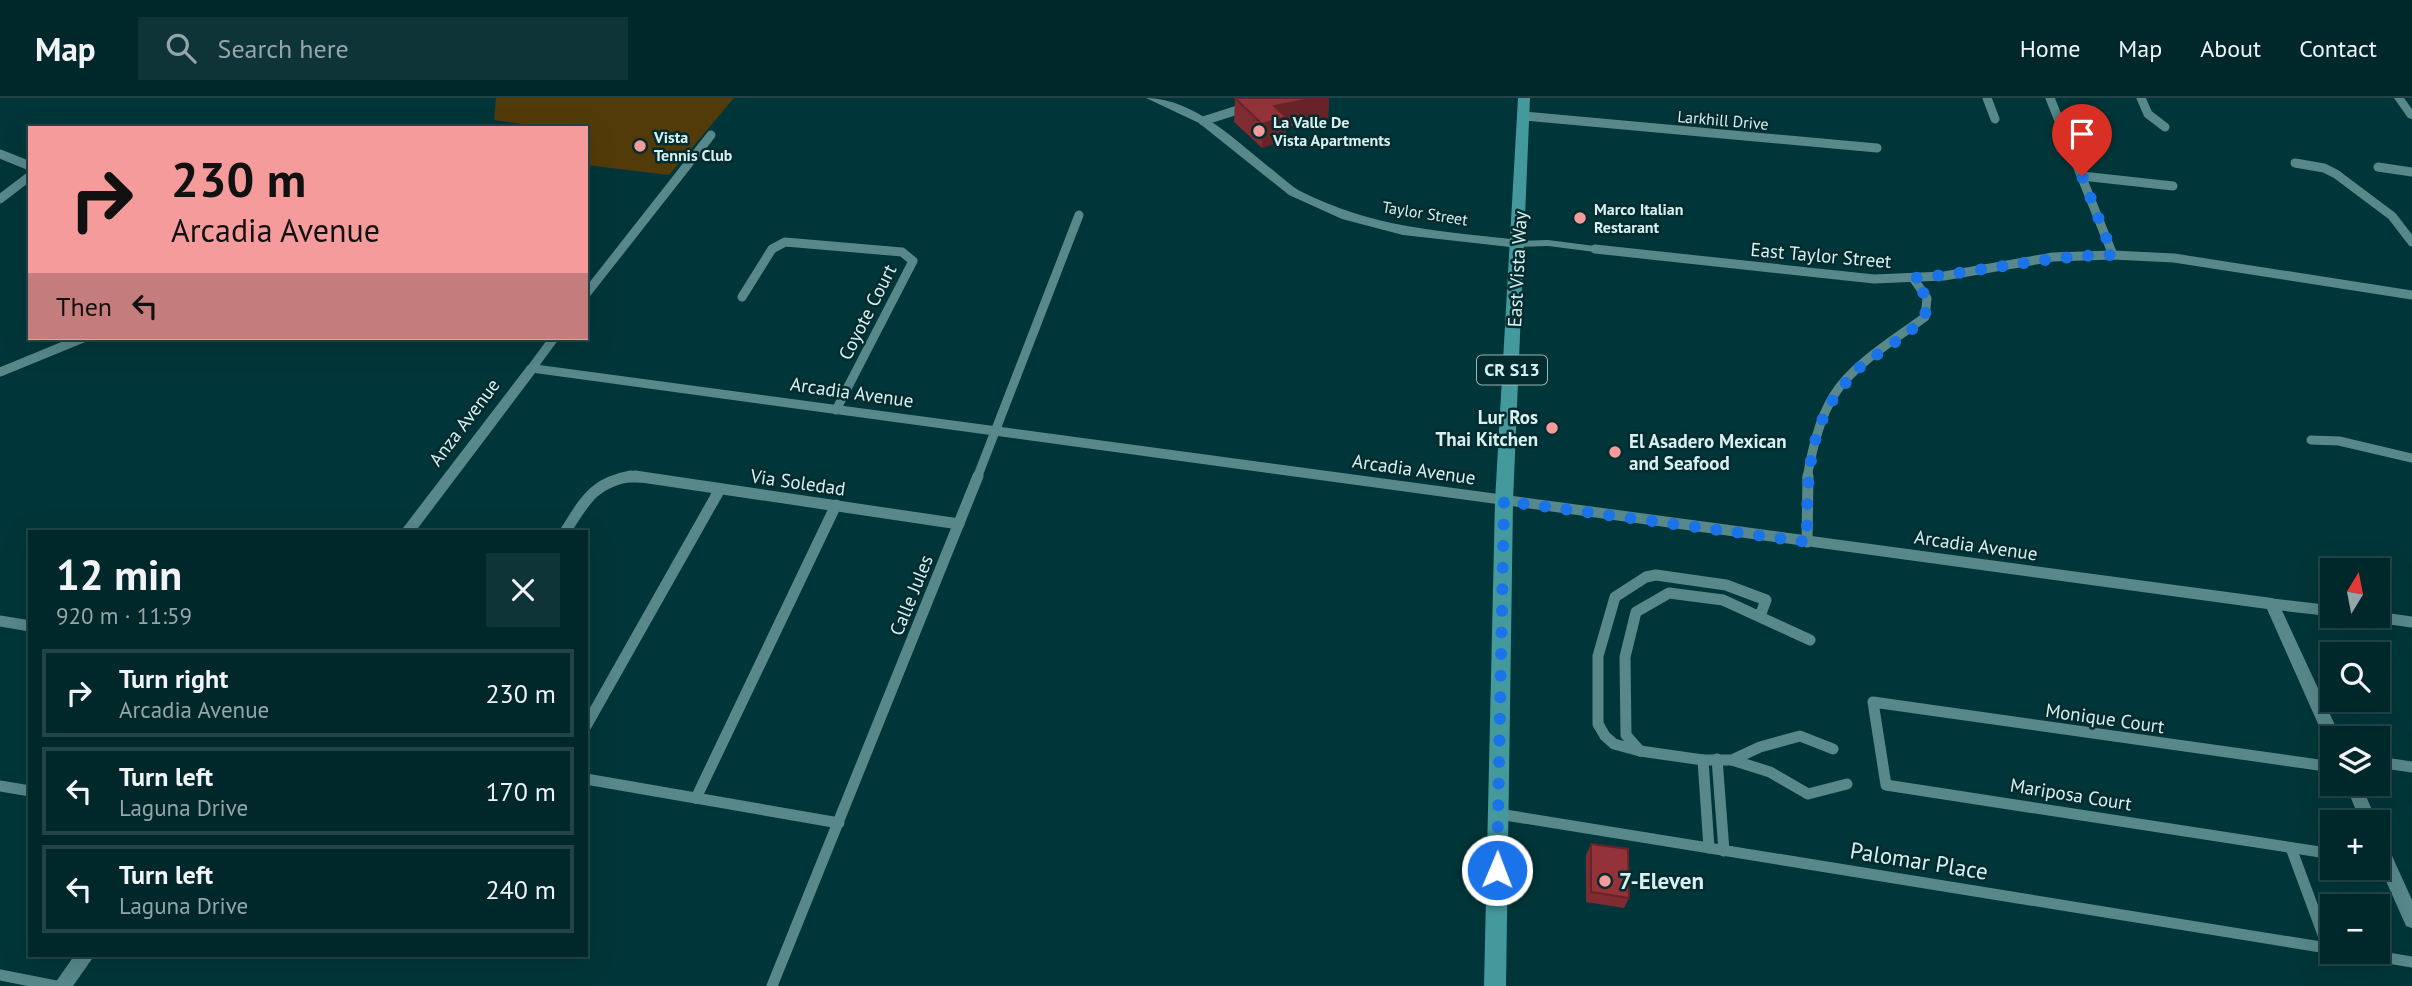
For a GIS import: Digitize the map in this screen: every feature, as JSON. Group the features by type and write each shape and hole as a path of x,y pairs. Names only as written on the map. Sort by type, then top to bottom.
{"main road":[{"name":"Taylor Street","path":"1152,98 1203,121 1293,192 1346,216 1404,231 1518,244"},
{"name":"East Vista Way","path":"1495,986 1504,501 1524,98"}],"street":[{"path":"1987,98 1995,119"},
{"path":"2050,98 2113,255"},
{"path":"2141,98 2148,114 2165,127"},
{"path":"2399,98 2412,116"},
{"path":"1203,121 1229,111 1259,105"},
{"name":"Larkhill Drive","path":"1524,116 1877,148"},
{"path":"588,291 711,135"},
{"path":"0,154 28,165"},
{"path":"2295,163 2324,168 2336,174 2400,224 2412,242"},
{"path":"2378,167 2412,172"},
{"path":"2082,176 2174,186"},
{"path":"0,199 28,178"},
{"name":"Calle Jules","path":"772,986 959,524 1079,215"},
{"name":"Coyote Court","path":"742,297 772,249 785,242 902,252 909,256 913,261 836,410"},
{"name":"East Taylor Street","path":"1518,244 1548,243 1874,279 1973,272 2053,257 2113,255 2175,258 2234,265 2412,295"},
{"path":"1807,542 1806,486 1811,457 1823,418 1834,394 1850,375 1925,317 1927,298 1913,278"},
{"path":"0,372 78,340"},
{"name":"Anza Avenue","path":"409,530 552,340"},
{"name":"Arcadia Avenue","path":"531,368 2320,610"},
{"path":"2311,440 2339,441 2412,458"},
{"name":"Via Soledad","path":"566,530 596,486 608,479 633,476 959,524"},
{"path":"588,722 720,489"},
{"path":"696,798 836,505"},
{"path":"1760,616 1766,600 1716,582 1650,575 1615,597 1598,656 1598,724 1602,734 1613,744 1628,750 1703,760 1732,760 1770,772 1808,794 1847,784"},
{"path":"1640,751 1626,735 1625,726 1625,657 1636,612 1666,594 1723,600 1810,640"},
{"path":"2272,604 2327,726"},
{"path":"2390,619 2412,622"},
{"path":"0,621 28,626"},
{"name":"Monique Court","path":"1873,702 2320,765"},
{"name":"Mariposa Court","path":"1873,702 1886,785 2320,852"},
{"path":"1732,760 1760,747 1800,736 1833,749"},
{"path":"1703,760 1709,848"},
{"path":"1717,760 1724,851"},
{"path":"2390,764 2412,767"},
{"path":"588,779 839,823"},
{"path":"0,786 28,791"},
{"name":"Palomar Place","path":"1499,814 2320,946"},
{"path":"2291,848 2320,920"},
{"path":"2390,870 2412,920"},
{"path":"62,986 84,957"},
{"path":"2390,958 2412,962"},
{"path":"0,975 56,986"}],"shaded area":[{"name":"Vista Tennis Club","path":"496,98 734,98 669,175 588,165 588,126 534,126 494,120"}],"building":[{"path":"1235,98 1315,98 1274,106 1286,117 1262,124"},
{"name":"7-Eleven","path":"1591,844 1628,849 1629,898 1591,892"}],"place":[{"name":"La Valle De Vista Apartments","path":"1259,131"},
{"name":"Vista Tennis Club","path":"640,146"},
{"name":"Marco Italian Restarant","path":"1580,218"},
{"name":"Lur Ros Thai Kitchen","path":"1552,428"},
{"name":"El Asadero Mexican and Seafood","path":"1615,452"},
{"name":"7-Eleven","path":"1605,881"}],"route":[{"path":"1497,870 1504,501 1807,542 1806,486 1811,457 1823,418 1834,394 1850,375 1907,331 1919,325 1925,317 1928,309 1927,298 1913,278 1985,270 2053,257 2113,255 2082,176"}]}
